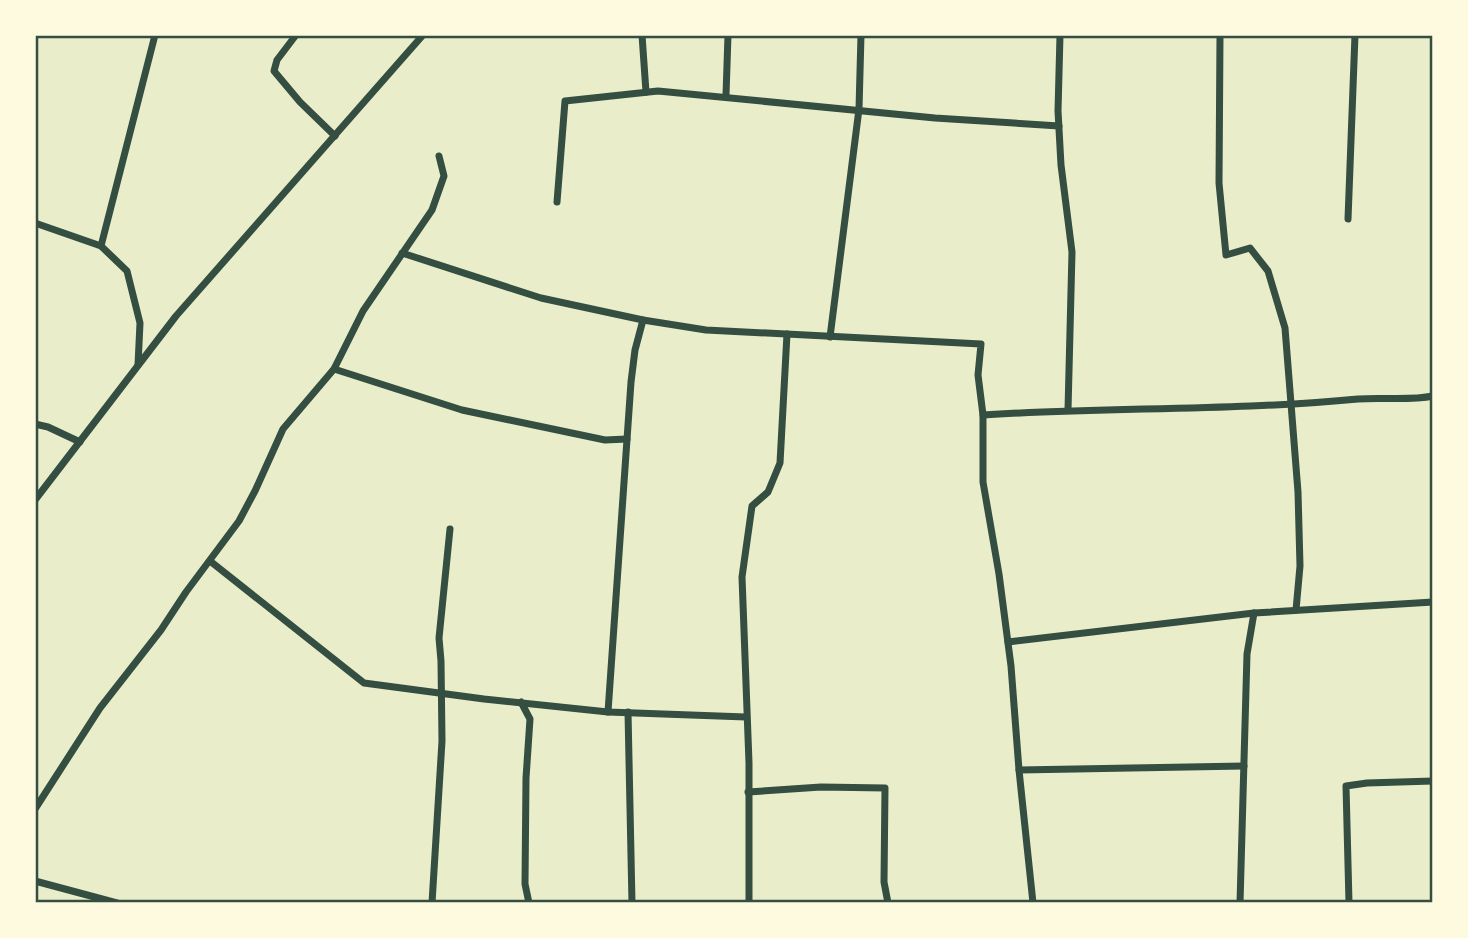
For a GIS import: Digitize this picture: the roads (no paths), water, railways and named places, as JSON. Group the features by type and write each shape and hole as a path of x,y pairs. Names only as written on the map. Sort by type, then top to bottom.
{"street":[{"path":"101,246 155,35"},
{"path":"296,35 277,60 274,71 300,102 335,136"},
{"path":"35,500 176,316 423,35"},
{"path":"642,35 646,92"},
{"path":"726,96 728,35"},
{"path":"830,337 859,109 861,35"},
{"path":"1059,35 1061,165 1072,252 1068,410"},
{"path":"1220,35 1219,183 1226,255 1250,248 1268,271 1285,328 1292,405 1300,566 1296,610"},
{"path":"1348,219 1355,35"},
{"path":"557,202 565,101 657,90 935,118 1059,126"},
{"path":"35,809 100,708 161,630 239,521 256,491 283,429 334,369 363,311 432,210 444,176 439,156"},
{"path":"35,223 101,246 127,271 140,323 138,366"},
{"path":"402,253 541,298 643,320 706,330 981,344 978,375 983,415 983,482 1008,642 1033,903"},
{"path":"608,712 627,439 635,350 643,320"},
{"path":"749,903 742,577 752,506 768,492 780,463 788,334"},
{"path":"334,369 462,410 606,440 627,439"},
{"path":"983,415 1068,410 1292,405 1378,397 1433,396"},
{"path":"35,424 80,442"},
{"path":"432,903 442,741 439,628 450,529"},
{"path":"210,561 364,683 608,712 746,717"},
{"path":"1008,642 1254,613 1433,602"},
{"path":"1240,903 1247,654 1254,613"},
{"path":"521,702 530,719 525,861 525,884 529,903"},
{"path":"628,712 632,903"},
{"path":"1019,770 1244,766"},
{"path":"1349,903 1346,786 1433,781"},
{"path":"748,792 821,787 884,788 884,882 888,903"},
{"path":"35,881 85,899 117,903"}]}
